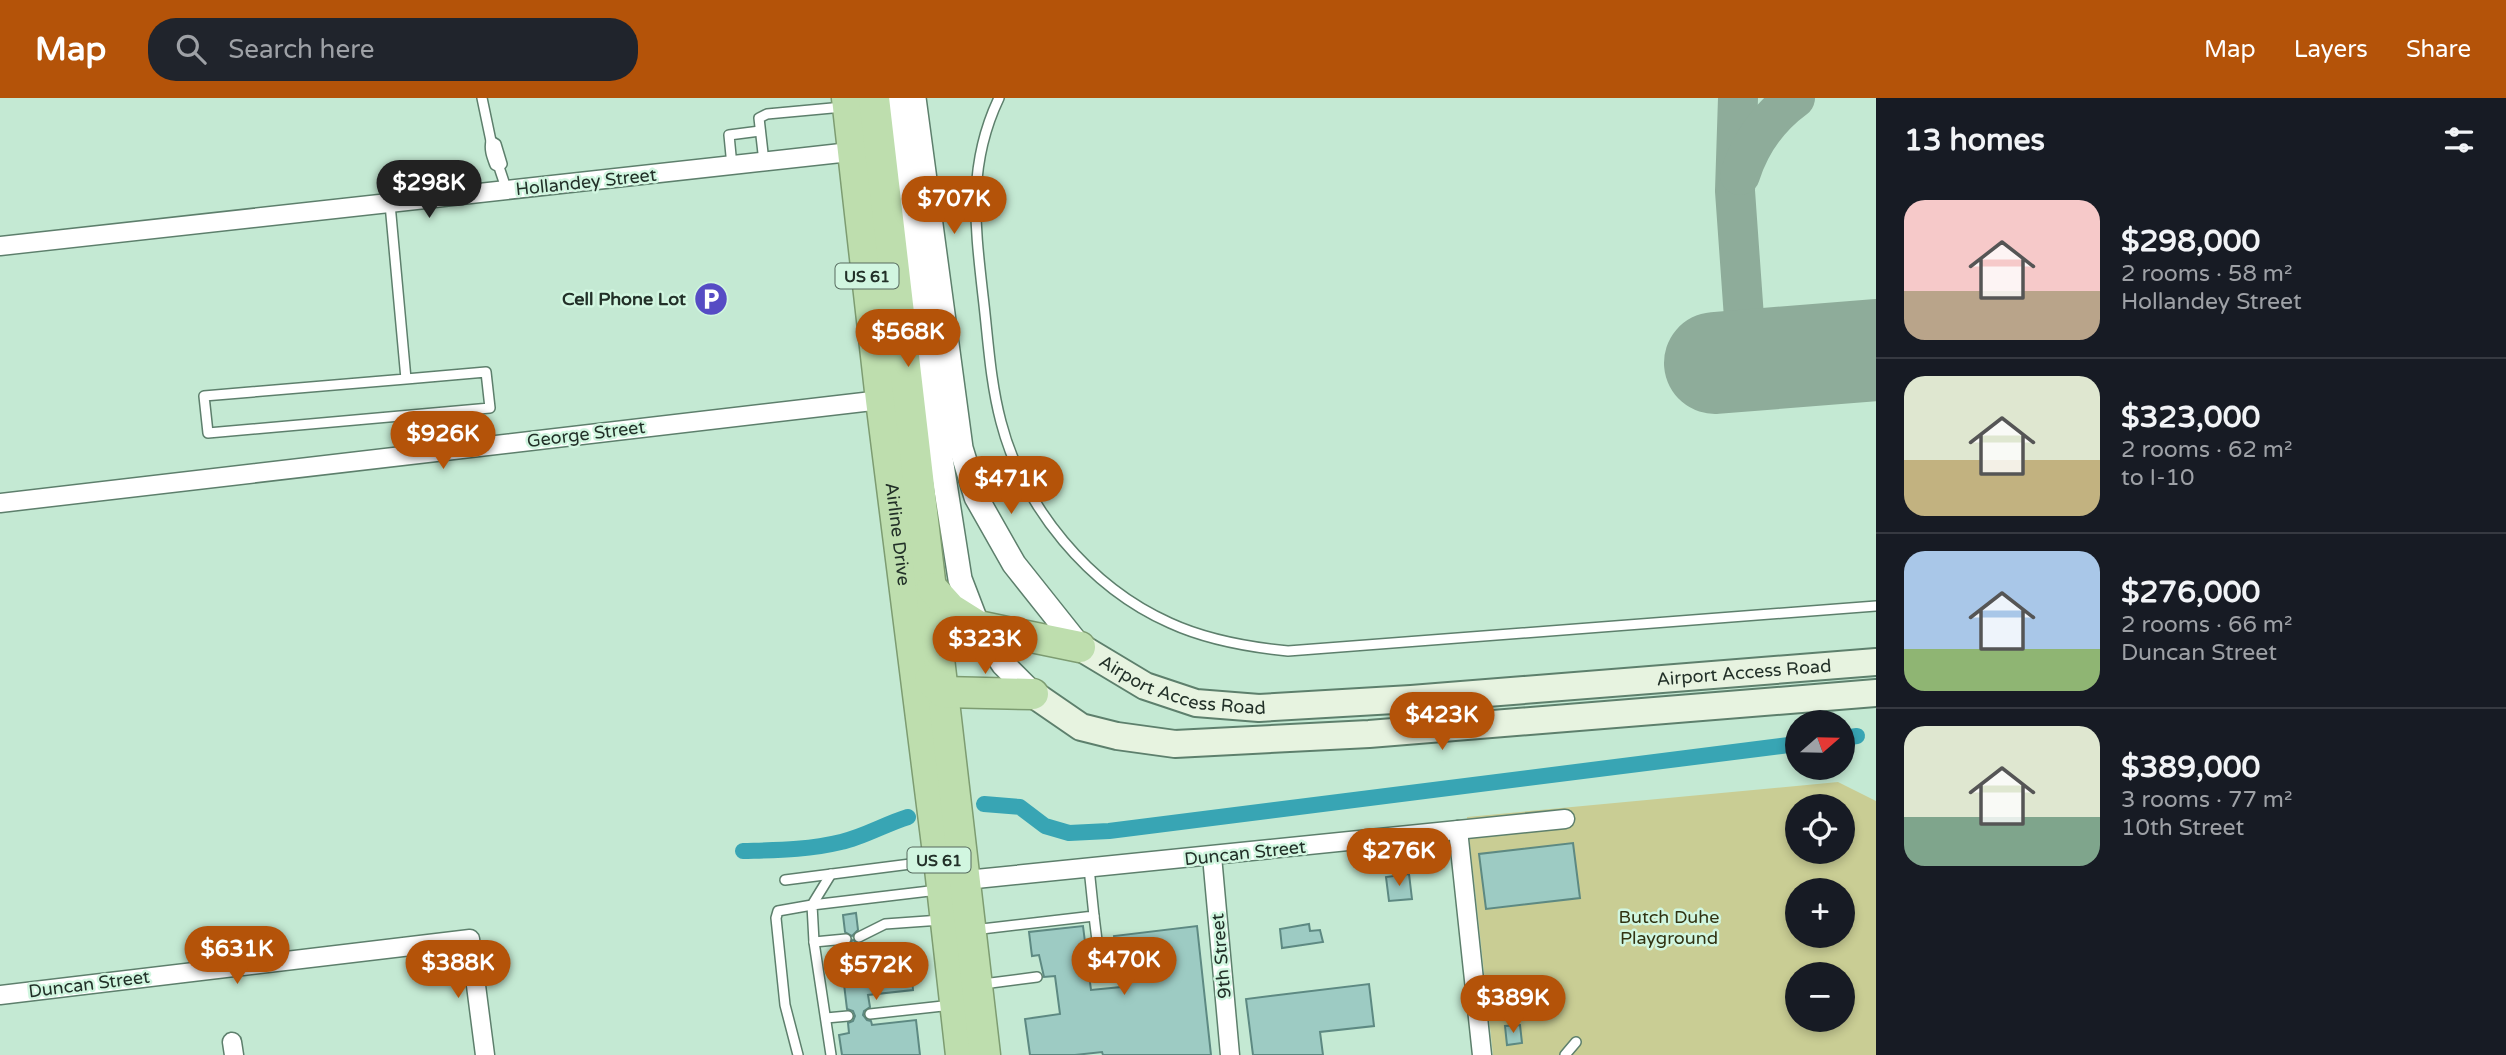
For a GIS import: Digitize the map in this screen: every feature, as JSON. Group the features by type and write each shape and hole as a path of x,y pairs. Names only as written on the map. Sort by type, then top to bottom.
{"highway":[{"name":"Airline Drive","path":"857,101 867,151 932,588 951,754 954,885 959,925 956,1005 961,1055"},
{"name":"Airline Drive","path":"867,151 881,400 939,861 954,885"},
{"path":"932,588 951,609 978,626 1080,646"},
{"path":"913,666 943,692 1033,694"},
{"path":"951,754 960,718 988,693"},
{"name":"Airline Drive","path":"959,925 978,984 985,1055"}],"main road":[{"name":"Airport Access Road","path":"1080,646 1145,686 1196,703 1259,708 1411,699 1876,662"},
{"name":"Airport Access Road","path":"1033,694 1081,727 1117,736 1175,744 1369,734 1876,693"}],"street":[{"path":"898,98 938,439 960,579 978,626 1003,664 1033,694"},
{"name":"Airport Access Road","path":"915,98 961,449 976,497 1014,564 1080,646"},
{"name":"Hollandey Street","path":"0,246 867,151"},
{"name":"George Street","path":"0,503 881,400"},
{"name":"Duncan Street","path":"954,885 1089,868 1565,819"},
{"path":"1458,831 1482,1055"},
{"name":"9th Street","path":"1212,856 1230,1055"},
{"name":"Duncan Street","path":"0,995 470,939 485,1055"}],"lane":[{"path":"482,98 491,141 496,144 502,164 499,167 507,191"},
{"path":"999,98 986,132 975,188 976,230 1000,421 1012,456 1055,531 1092,571 1133,603 1169,623 1213,639 1252,648 1288,651 1876,606"},
{"path":"764,162 759,118 767,114 857,101"},
{"path":"732,166 729,135 760,131"},
{"path":"390,204 406,379"},
{"path":"486,372 490,408 208,432 204,396 406,379 486,372"},
{"path":"785,880 939,861"},
{"path":"1089,868 1101,973"},
{"path":"831,874 812,905 814,942 831,1055"},
{"path":"799,1055 785,1005 776,918 778,911 954,885"},
{"path":"859,937 885,925 959,925 1094,916"},
{"path":"814,942 846,939"},
{"path":"978,984 1037,977"},
{"path":"870,1014 956,1005"},
{"path":"826,1018 848,1016"},
{"path":"1565,1055 1576,1042"}],"green space":[{"name":"Butch Duhe Playground","path":"1838,782 1876,801 1876,1055 1493,1055 1467,817"}],"building":[{"path":"1573,843 1580,898 1486,909 1479,854"},
{"path":"1409,874 1412,899 1389,901 1386,877"},
{"path":"856,913 858,930 852,936 845,932 843,915"},
{"path":"1309,924 1310,931 1320,930 1323,942 1282,948 1280,929"},
{"path":"1083,926 1091,990 1121,987 1114,936 1197,926 1211,1055 1103,1055 1102,1052 1030,1055 1025,1019 1060,1014 1055,976 1044,977 1039,955 1032,956 1029,932"},
{"path":"853,940 859,944 860,953 909,948 913,990 868,995 870,1007 863,1015 872,1025 916,1020 920,1055 842,1055 839,1035 849,1033 848,1023 853,1021 855,1016 853,1011 847,1009 840,951 847,950 846,946"},
{"path":"1369,984 1374,1026 1320,1032 1323,1055 1253,1055 1246,999"},
{"path":"1520,1025 1522,1043 1507,1045 1505,1026"}],"waterway":[{"path":"984,804 1020,807 1045,826 1069,833 1109,831 1785,746"},
{"path":"743,851 829,845 850,840 908,817"}],"taxiway":[{"path":"1738,98 1735,191 1747,360"},
{"path":"1740,175 1762,132 1795,98"}],"runway":[{"path":"1715,363 1876,350"}],"place":[{"name":"Cell Phone Lot","path":"711,299"}]}
